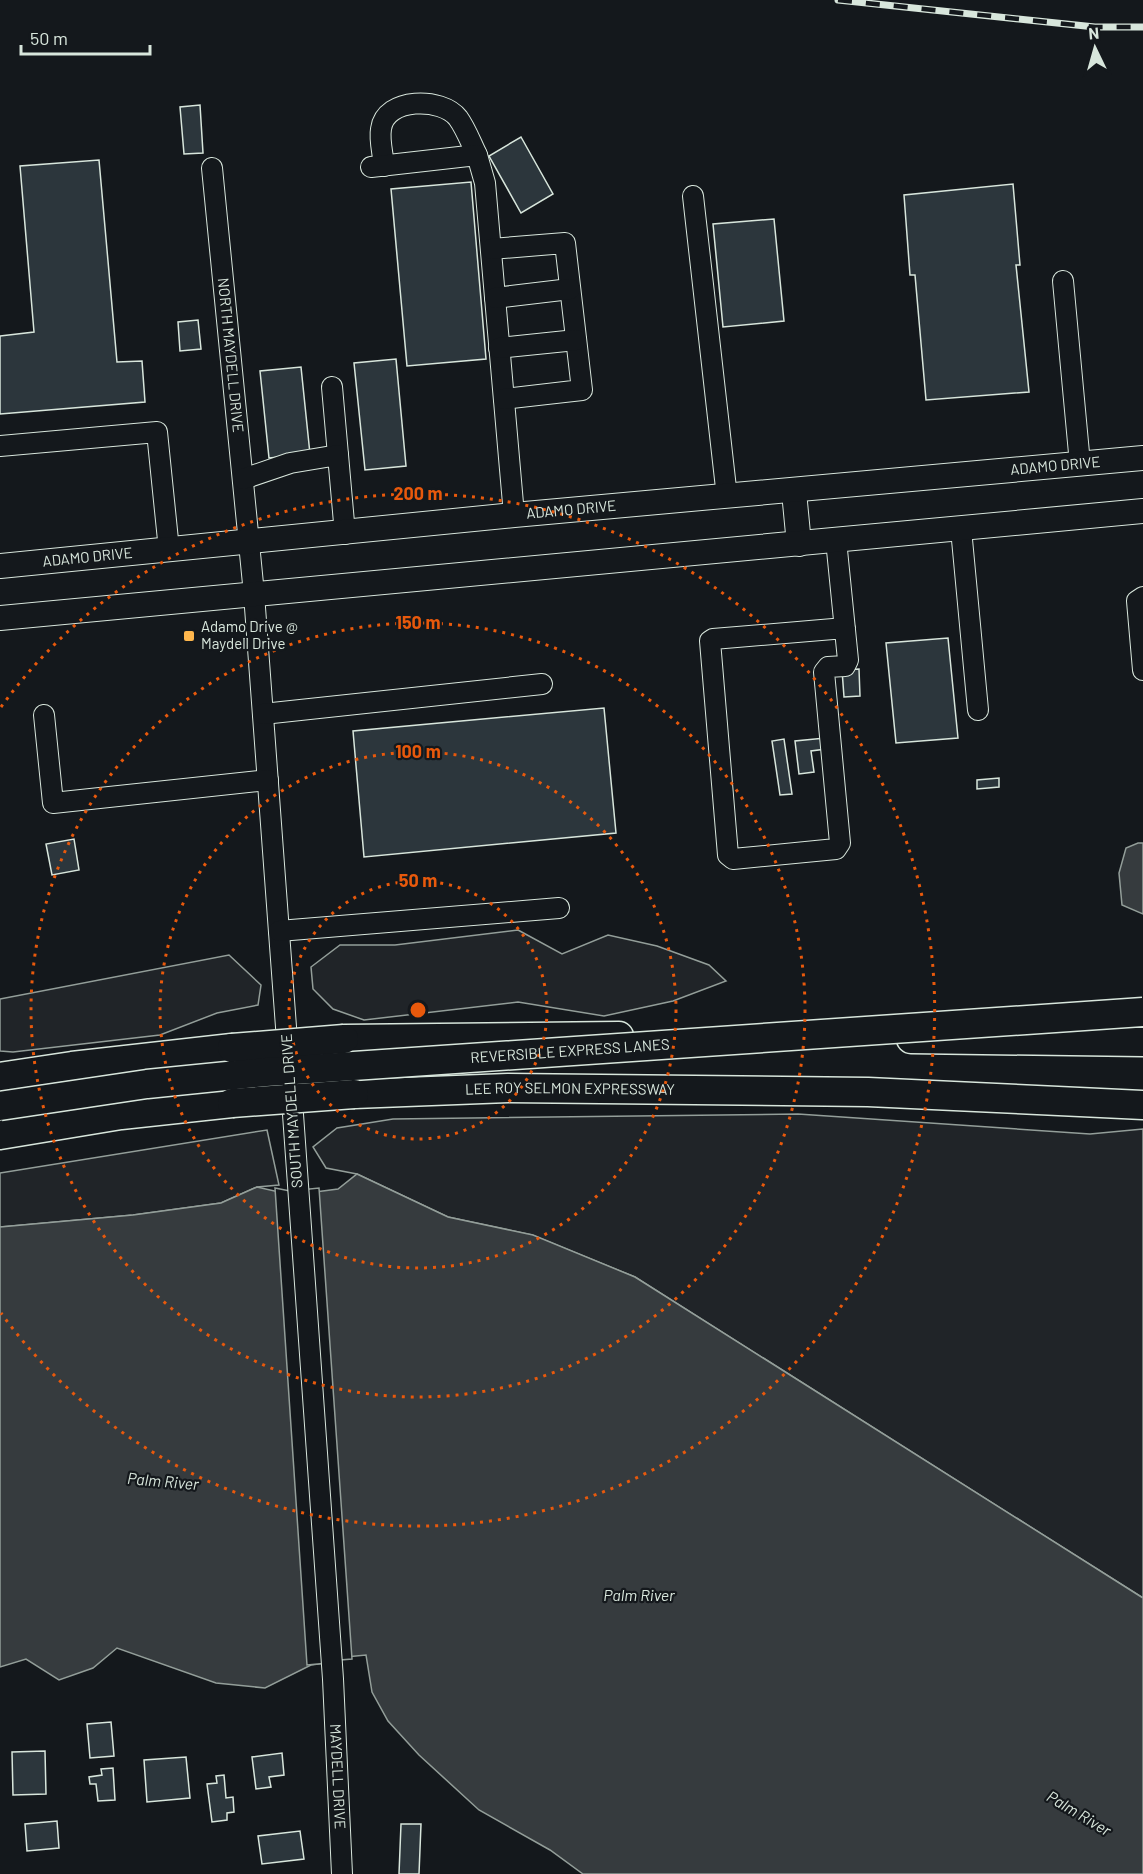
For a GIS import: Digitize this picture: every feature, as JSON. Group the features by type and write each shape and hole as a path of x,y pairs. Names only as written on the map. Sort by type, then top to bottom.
{"highway":[{"name":"REVERSIBLE EXPRESS LANES","path":"0,1106 147,1084 277,1071 1143,1012"},
{"path":"0,1077 72,1066 232,1048 344,1039 542,1036 1143,1042"},
{"name":"LEE ROY SELMON EXPRESSWAY","path":"0,1135 121,1115 232,1103 354,1094 508,1088 868,1092 1143,1105"}],"main road":[{"name":"ADAMO DRIVE","path":"0,566 345,534 514,515 794,492 1143,458"},
{"path":"794,492 799,544"},
{"path":"0,618 1143,512"}],"street":[{"path":"477,155 377,166 381,128 389,112 404,104 438,106 457,116 477,155 485,183 514,515"},
{"name":"NORTH MAYDELL DRIVE","path":"212,168 250,543"},
{"path":"693,196 727,497"},
{"path":"491,249 565,243 582,390 504,399"},
{"path":"1063,281 1080,464"},
{"path":"495,298 570,290"},
{"path":"499,348 576,340"},
{"path":"332,387 345,534"},
{"path":"0,446 157,432 169,550"},
{"path":"243,479 290,463 338,455"},
{"path":"961,528 978,710"},
{"path":"836,540 845,628 847,663 828,667 824,672 840,843 836,849 733,859 728,855 710,641 845,628"},
{"name":"SOUTH MAYDELL DRIVE","path":"250,543 333,1679"},
{"path":"1143,597 1137,601 1143,670"},
{"path":"263,714 542,684"},
{"path":"44,715 53,803 268,780"},
{"path":"279,931 559,908"},
{"path":"1056,1041 1143,1030"},
{"name":"MAYDELL DRIVE","path":"333,1679 342,1874"}],"shaded area":[{"path":"518,930 562,954 608,935 657,946 709,965 726,981 673,1001 604,1016 518,1002 364,1020 333,1009 313,989 311,967 340,945 395,945"},
{"path":"229,955 261,985 258,1005 217,1013 160,1035 13,1052 0,1051 0,999"},
{"path":"798,1114 1090,1134 1143,1129 1143,1598 635,1277 532,1235 448,1217 357,1174 326,1168 313,1147 337,1128 393,1119"},
{"path":"267,1130 279,1185 257,1187 221,1203 133,1215 0,1227 0,1173"}],"water":[{"path":"1143,843 1143,914 1122,905 1119,873 1126,848"},
{"name":"Palm River","path":"357,1174 448,1217 533,1235 635,1277 1143,1598 1143,1874 583,1874 550,1850 479,1810 419,1755 388,1721 372,1692 366,1655 325,1659 325,1663 311,1665 265,1688 216,1683 117,1648 93,1668 59,1680 26,1659 0,1667 0,1227 133,1215 221,1203 257,1187 292,1195 338,1189"}],"pier":[{"path":"275,1188 290,1191 319,1188 352,1659 307,1665"}],"building":[{"path":"200,105 203,153 184,154 180,107"},
{"path":"521,137 553,194 521,213 489,156"},
{"path":"99,160 117,362 142,361 145,402 0,414 0,336 34,332 20,166"},
{"path":"471,182 486,359 407,366 391,189"},
{"path":"1013,184 1020,265 1016,265 1029,392 926,400 915,275 910,275 904,195"},
{"path":"774,219 784,321 723,327 713,224"},
{"path":"198,320 201,349 180,351 178,322"},
{"path":"396,359 406,466 365,470 354,363"},
{"path":"301,367 310,454 269,458 260,371"},
{"path":"948,638 958,738 896,743 886,643"},
{"path":"859,669 860,696 844,697 842,670"},
{"path":"604,708 616,833 364,857 353,731"},
{"path":"825,738 826,749 811,751 814,772 799,774 795,741"},
{"path":"784,739 792,794 780,795 772,741"},
{"path":"999,778 999,787 977,789 977,780"},
{"path":"74,839 79,870 52,875 46,844"},
{"path":"111,1722 114,1756 90,1758 87,1724"},
{"path":"45,1751 46,1794 13,1795 12,1752"},
{"path":"282,1753 284,1775 269,1777 271,1787 256,1789 252,1757"},
{"path":"186,1757 190,1798 147,1802 144,1760"},
{"path":"113,1768 115,1800 98,1801 96,1784 90,1784 89,1777 102,1775 101,1769"},
{"path":"224,1775 226,1798 233,1797 234,1812 227,1813 227,1820 212,1822 207,1784 217,1783 216,1776"},
{"path":"57,1821 59,1848 27,1851 25,1824"},
{"path":"401,1824 421,1824 419,1874 399,1874"},
{"path":"300,1831 304,1859 262,1864 258,1836"}],"railway":[{"path":"838,0 1095,27 1143,27"}],"place":[{"name":"Adamo Drive @ Maydell Drive","path":"189,636"}]}
